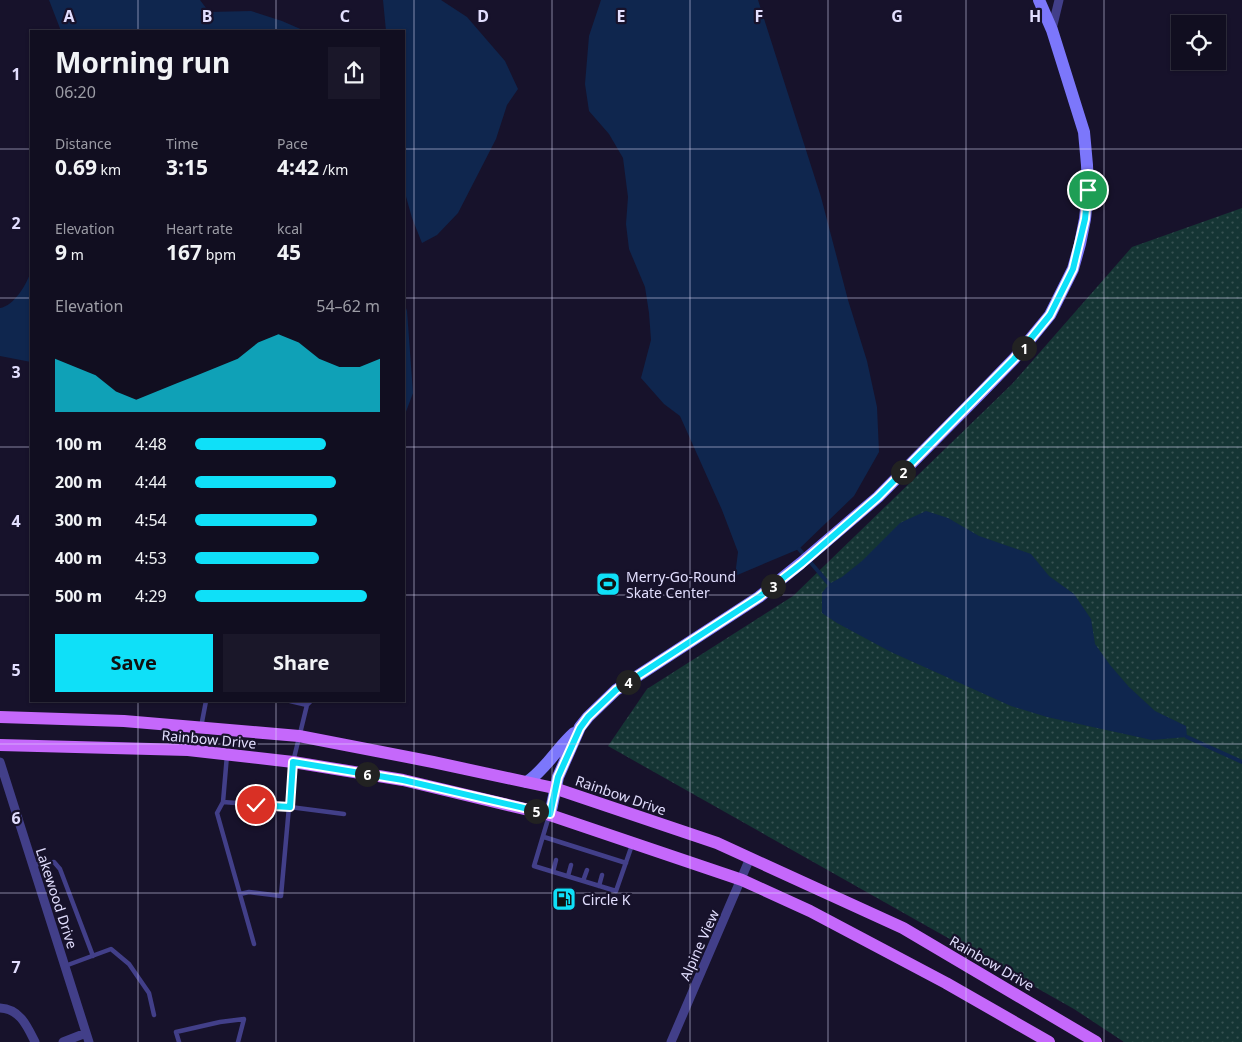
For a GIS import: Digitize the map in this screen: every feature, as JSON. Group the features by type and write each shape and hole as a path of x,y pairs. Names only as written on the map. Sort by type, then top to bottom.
{"main road":[{"path":"550,814 554,788 558,777 580,728 588,717 616,690 759,597 801,564 878,497 1014,359 1050,315 1073,269 1085,219 1088,190 1084,132 1052,30 1039,0"},
{"name":"Rainbow Drive","path":"0,717 124,721 298,736 554,788 718,844 903,928 1096,1042"},
{"path":"527,782 537,775 565,741 580,728"},
{"name":"Rainbow Drive","path":"0,746 188,750 293,762 403,780 550,814 742,880 810,911 946,983 1049,1042"}],"street":[{"path":"1052,30 1059,0"},
{"name":"Lakewood Drive","path":"0,762 88,1038"},
{"name":"Alpine View","path":"671,1042 750,858"},
{"path":"0,1008 14,1011 35,1042"},
{"path":"63,1042 88,1038"}],"lane":[{"path":"201,727 206,702"},
{"path":"240,894 249,892 281,896 293,762 307,702"},
{"path":"227,755 223,802 217,813 254,944"},
{"path":"223,802 290,807 344,814"},
{"path":"550,814 534,866 616,891 633,842"},
{"path":"544,838 592,855 626,862"},
{"path":"553,872 556,860"},
{"path":"32,865 54,862 60,869 93,956"},
{"path":"568,876 571,865"},
{"path":"583,881 587,870"},
{"path":"598,886 602,875"},
{"path":"65,966 110,949 129,964 149,993 154,1015"},
{"path":"179,1042 176,1032 220,1022 244,1019 238,1042"}],"green space":[{"path":"1242,208 1242,1042 1124,1042 1074,1009 608,746 647,689 793,596 1012,384 1132,247"}],"water":[{"path":"49,0 200,0 209,12 251,11 303,30 61,30"},
{"path":"383,0 441,0 467,17 505,61 518,89 507,105 496,139 458,213 437,235 422,243 405,193 405,30 386,30"},
{"path":"601,0 758,0 821,197 848,300 867,361 877,407 879,452 854,496 799,549 735,576 738,552 722,510 680,416 664,404 641,378 651,340 649,313 645,287 629,249 626,224 628,197 623,158 609,134 589,111 585,84 589,36"},
{"path":"30,273 30,362 0,356 0,308 15,299"},
{"path":"405,305 407,311 413,393 405,414"},
{"path":"926,511 948,518 979,536 1031,554 1049,576 1074,594 1091,619 1095,644 1110,665 1129,687 1155,711 1186,726 1187,737 1152,740 1047,717 1011,706 891,652 822,613 822,593 829,584 842,577 862,561 900,523"}],"waterway":[{"path":"799,549 829,584"},
{"path":"1187,737 1242,762"}],"place":[{"name":"Merry-Go-Round Skate Center","path":"608,584"},
{"name":"Circle K","path":"564,899"}],"route":[{"path":"256,805 290,807 293,762 403,780 550,814 554,788 558,777 580,728 588,717 616,690 759,597 801,564 878,497 1014,359 1050,315 1073,269 1085,219 1088,190"}]}
